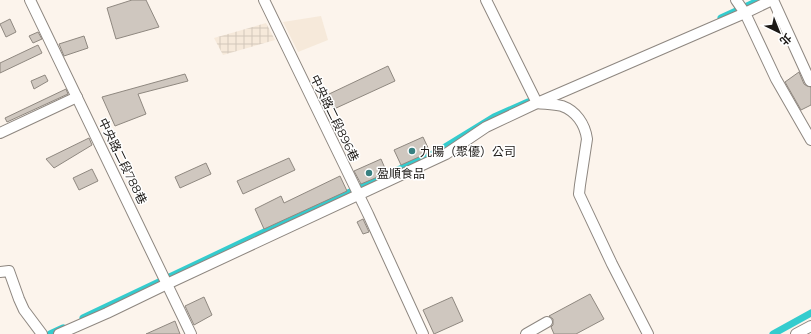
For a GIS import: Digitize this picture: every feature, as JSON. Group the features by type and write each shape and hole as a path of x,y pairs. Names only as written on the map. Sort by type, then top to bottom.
{"street":[{"name":"中央路二段788巷","path":"30,0 191,334"},
{"name":"中央路二段896巷","path":"264,0 358,195 419,333"},
{"path":"486,0 537,103"},
{"path":"736,0 745,13 776,79 811,140"},
{"path":"59,334 107,313 446,154 486,127 537,103 772,0 810,81"},
{"path":"0,133 77,97"},
{"path":"537,103 561,106 572,112 582,122 586,131 587,139 579,194 612,264 648,334"},
{"path":"0,272 9,271 18,299 24,310 42,334"},
{"path":"526,334 547,322"},
{"path":"796,334 811,326"}],"shaded area":[{"path":"321,16 328,40 298,52 283,22"},
{"path":"266,23 275,40 223,55 214,38"}],"building":[{"path":"132,0 146,0 159,27 116,39 107,8"},
{"path":"10,19 16,32 6,37 0,24"},
{"path":"38,32 42,39 33,43 29,36"},
{"path":"84,36 88,48 64,56 59,44"},
{"path":"38,45 42,53 0,73 0,63"},
{"path":"388,66 395,81 334,109 327,95"},
{"path":"799,72 804,84 811,87 811,105 801,110 785,82"},
{"path":"185,74 188,81 138,94 146,114 115,126 102,97"},
{"path":"45,75 48,81 34,89 31,81"},
{"path":"66,89 68,94 7,122 5,118"},
{"name":"九陽（聚優）公司","path":"423,137 430,152 401,165 394,150"},
{"path":"89,138 92,145 54,168 46,159"},
{"path":"289,158 295,170 243,194 237,181"},
{"name":"盈順食品","path":"381,159 387,173 361,184 354,171"},
{"path":"206,163 211,174 180,188 175,177"},
{"path":"92,169 98,181 79,190 73,178"},
{"path":"340,176 347,191 264,229 255,209 281,196 284,203"},
{"path":"363,219 369,232 363,234 357,222"},
{"path":"590,294 604,319 576,334 554,334 551,327 553,325 553,319 549,316"},
{"path":"204,297 212,315 194,325 185,306"},
{"path":"452,297 463,321 434,334 423,310"},
{"path":"175,321 180,334 146,334"}],"waterway":[{"path":"721,18 760,0"},
{"path":"83,318 437,152 494,117 528,102"},
{"path":"773,334 811,313"},
{"path":"50,334 63,328"}],"place":[{"name":"九陽（聚優）公司","path":"412,151"},
{"name":"盈順食品","path":"369,173"}]}
